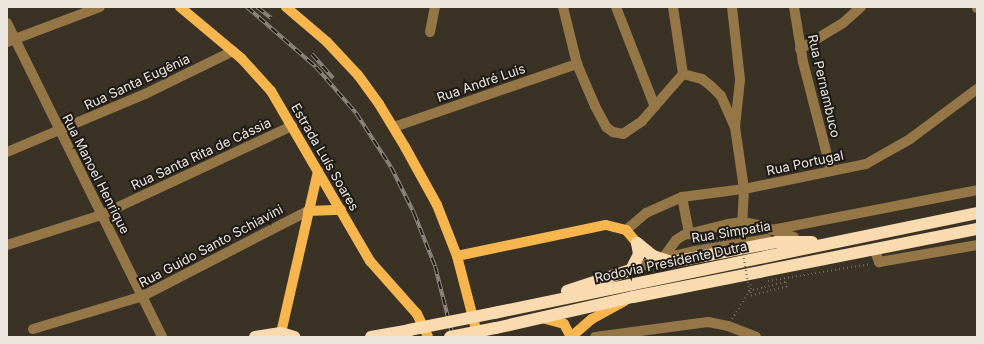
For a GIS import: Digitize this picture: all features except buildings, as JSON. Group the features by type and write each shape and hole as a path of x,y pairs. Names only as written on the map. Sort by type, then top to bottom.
{"highway":[{"name":"Rodovia Presidente Dutra","path":"371,337 547,303 977,213"},
{"name":"Rodovia Presidente Dutra","path":"450,337 632,297 755,278 977,229"},
{"path":"755,278 777,272 877,258 977,233"},
{"path":"637,242 661,259 672,262 777,242 837,242"},
{"path":"547,303 563,292 631,270 639,254 637,242"},
{"path":"255,337 281,333 294,337"}],"main road":[{"name":"Estrada Luís Soares","path":"180,7 233,51 271,91 370,261 417,314 428,337"},
{"path":"286,7 345,61 369,89 394,127 437,205 457,256 478,337"},
{"path":"281,333 318,171"},
{"path":"308,211 341,210"},
{"path":"457,256 606,225 626,230 637,242"},
{"path":"536,317 564,324 571,337 592,319 632,297"}],"street":[{"path":"11,41 100,7"},
{"path":"430,32 435,7"},
{"path":"563,7 577,64 595,106 606,127 613,132 623,134 642,121 683,74 673,7"},
{"path":"616,7 655,106"},
{"path":"732,7 740,80 735,127 744,189 742,222"},
{"name":"Rua Pernambuco","path":"794,7 800,49 831,170"},
{"path":"800,49 843,23 861,7"},
{"name":"Rua Manoel Henrique","path":"7,23 11,41 60,132 143,296 162,337"},
{"name":"Rua Santa Eugênia","path":"7,152 60,132 233,51"},
{"name":"Rua André Luis","path":"394,127 577,64"},
{"path":"683,74 702,79 721,96 735,127"},
{"name":"Rua Portugal","path":"626,230 646,213 682,198 744,189 866,164 886,155 977,89"},
{"name":"Rua Santa Rita de Cássia","path":"7,245 101,215 292,126"},
{"path":"772,230 977,190"},
{"path":"682,198 689,234"},
{"name":"Rua Guido Santo Schiavini","path":"33,329 143,296 308,211"},
{"path":"661,259 676,240 689,234 742,222 794,237"},
{"name":"Rua Simpatia","path":"631,270 661,259 738,242 794,237 837,242"},
{"path":"877,258 977,245"},
{"path":"595,337 627,334 708,322 728,326 756,337"}],"path":[{"path":"728,326 749,291 740,238 698,247 697,242 737,234"},
{"path":"766,282 877,258"},
{"path":"749,291 786,282 788,287 751,296 750,284 755,278"}],"railway":[{"path":"247,7 316,67 356,113 391,167 414,213 435,266 453,337"},
{"path":"257,7 271,18"},
{"path":"312,54 333,78"}]}
